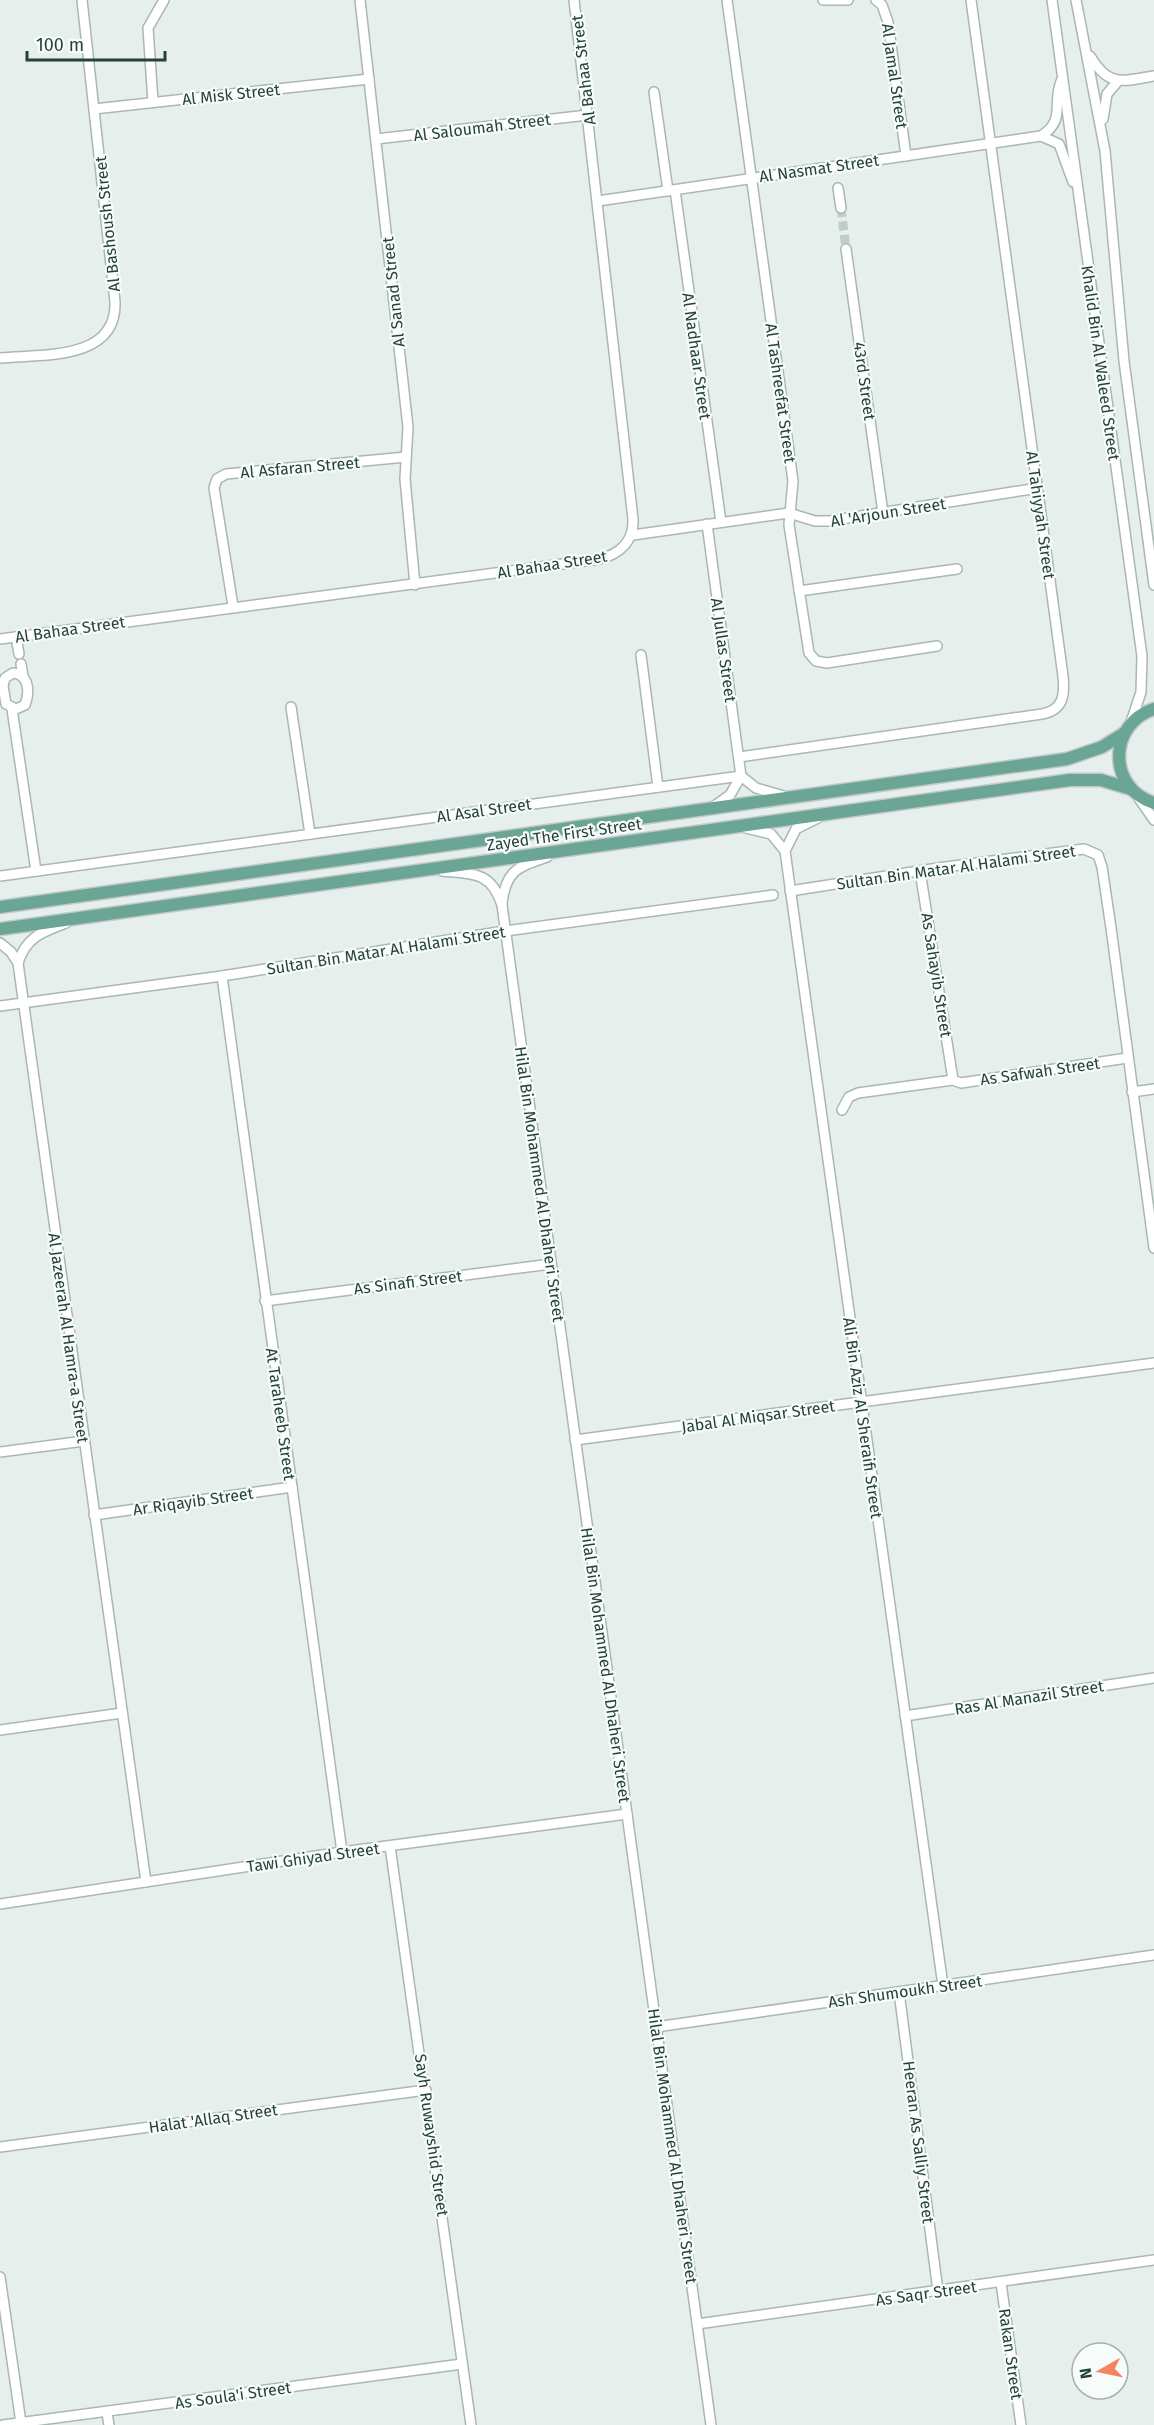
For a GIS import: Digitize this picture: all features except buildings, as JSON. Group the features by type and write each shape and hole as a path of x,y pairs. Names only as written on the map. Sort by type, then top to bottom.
{"main road":[{"name":"Zayed The First Street","path":"0,907 1067,759 1102,747 1126,729 1137,717 1154,709"},
{"path":"1126,729 1118,757 1120,769 1134,792"},
{"name":"Zayed The First Street","path":"0,928 1070,780 1101,780 1134,792 1154,803"}],"street":[{"name":"Al Bashoush Street","path":"0,358 86,348 104,337 113,323 115,302 82,0"},
{"path":"153,102 148,28 150,20 164,0"},
{"name":"Al Sanad Street","path":"360,0 408,427 405,479 415,585"},
{"name":"Al Bahaa Street","path":"0,639 233,606 415,585 600,559 616,553 633,535 598,201 574,0"},
{"name":"Al Tashreefat Street","path":"727,0 793,481 789,513 808,654 818,662 937,646"},
{"path":"823,0 848,0"},
{"name":"Al Jamal Street","path":"876,0 882,5 888,22 906,156"},
{"name":"Al Tahiyyah Street","path":"739,757 1042,714 1056,709 1063,699 1064,683 970,0"},
{"name":"Khalid Bin Al Waleed Street","path":"1052,0 1143,669 1141,692 1126,729"},
{"name":"Khalid Bin Al Waleed Street","path":"1076,0 1102,133 1124,361 1154,585"},
{"path":"1085,47 1101,73 1118,81 1154,76"},
{"path":"1041,136 1053,128 1057,120 1058,92 1063,77"},
{"name":"Al Misk Street","path":"94,109 369,80"},
{"path":"1102,133 1107,94 1118,81"},
{"name":"Al Nadhaar Street","path":"654,92 720,522"},
{"name":"Al Saloumah Street","path":"376,139 588,115"},
{"path":"1041,136 1059,144 1078,191"},
{"name":"Al Nasmat Street","path":"598,201 1041,136"},
{"path":"838,188 841,208"},
{"name":"43rd Street","path":"846,249 883,513"},
{"name":"Al Asfaran Street","path":"233,606 214,488 217,479 226,474 286,467 405,458"},
{"name":"Al 'Arjoun Street","path":"633,535 789,513 822,522 1038,488"},
{"name":"Al Jullas Street","path":"707,524 741,776"},
{"path":"799,591 957,569"},
{"path":"12,709 22,707 26,701 27,684 23,676 16,636"},
{"path":"641,655 658,787"},
{"path":"23,676 13,673 4,680 5,700 12,709 36,871"},
{"path":"291,707 310,834"},
{"path":"711,808 730,795 741,776 765,792 789,797"},
{"name":"Al Asal Street","path":"0,876 741,776"},
{"path":"1134,792 1154,820"},
{"path":"728,827 766,832 776,838 785,851 796,830 830,813"},
{"name":"Sultan Bin Matar Al Halami Street","path":"790,891 1084,849 1098,855 1102,867 1111,928 1154,1248"},
{"name":"Hilal Bin Mohammed Al Dhaheri Street","path":"502,905 505,886 512,873 526,864 566,850"},
{"name":"Ali Bin Aziz Al Sheraifi Street","path":"785,851 944,1986"},
{"name":"Hilal Bin Mohammed Al Dhaheri Street","path":"429,869 480,875 495,888 502,905 711,2425"},
{"name":"As Sahayib Street","path":"920,871 953,1080"},
{"name":"Sultan Bin Matar Al Halami Street","path":"0,1006 222,976 506,931 773,895"},
{"path":"18,963 23,948 33,937 77,918"},
{"path":"0,943 11,952 18,963"},
{"name":"Al Jazeerah Al Hamra-a Street","path":"18,963 146,1881"},
{"name":"At Taraheeb Street","path":"222,976 342,1852"},
{"name":"As Safwah Street","path":"842,1110 852,1094 953,1080 961,1083 1127,1058"},
{"path":"1132,1092 1154,1089"},
{"name":"As Sinafi Street","path":"265,1301 551,1264"},
{"name":"Jabal Al Miqsar Street","path":"575,1440 1154,1363"},
{"path":"0,1452 84,1441"},
{"name":"Ar Riqayib Street","path":"94,1515 292,1487"},
{"name":"Ras Al Manazil Street","path":"905,1716 1154,1678"},
{"path":"0,1730 122,1713"},
{"name":"Tawi Ghiyad Street","path":"0,1904 390,1845 627,1815"},
{"name":"Sayh Ruwayshid Street","path":"390,1845 471,2425"},
{"name":"Ash Shumoukh Street","path":"656,2027 1154,1955"},
{"name":"Heeran As Salliy Street","path":"899,1992 938,2291"},
{"name":"Halat 'Allaq Street","path":"0,2147 426,2090"},
{"name":"As Saqr Street","path":"697,2324 1154,2260"},
{"path":"0,2277 21,2423"},
{"name":"Rakan Street","path":"1001,2283 1021,2425"},
{"name":"As Soula'i Street","path":"3,2425 462,2364"},
{"path":"108,2412 109,2425"}],"tunnel":[{"path":"841,208 846,249"}]}
